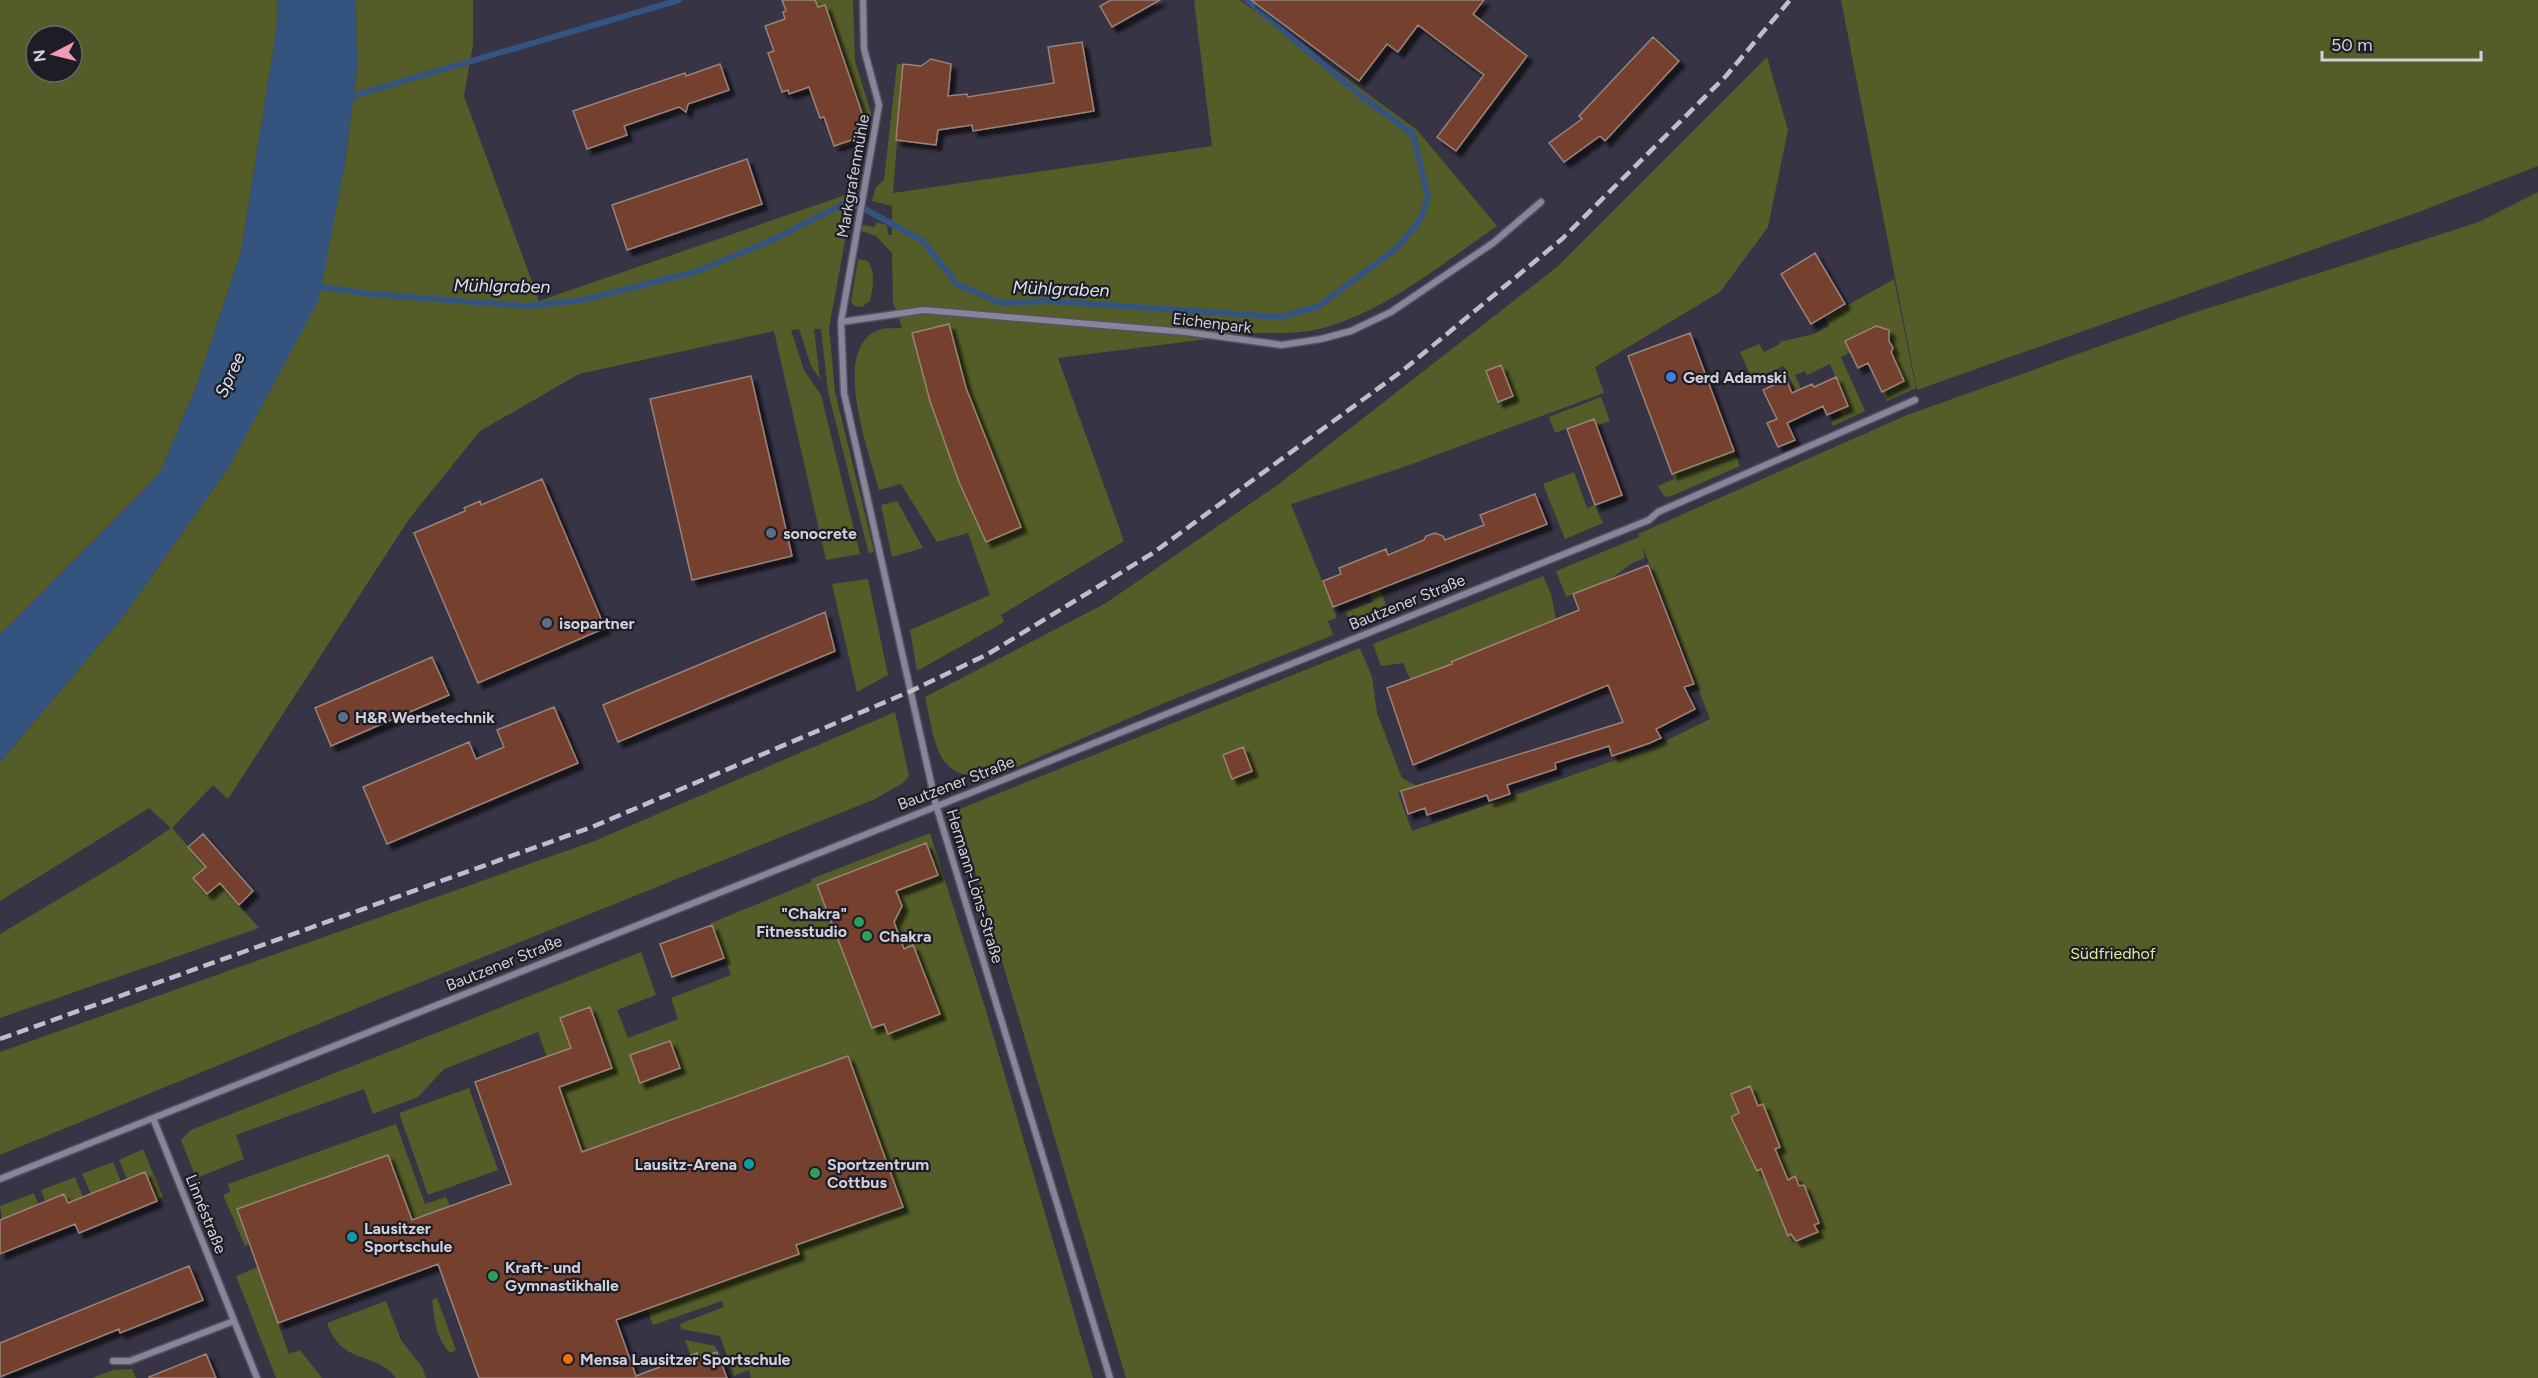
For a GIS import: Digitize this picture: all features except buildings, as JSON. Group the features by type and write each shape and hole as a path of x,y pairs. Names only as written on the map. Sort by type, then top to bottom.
{"street":[{"name":"Markgrafenmühle","path":"841,322 879,105 864,49 862,0"},
{"name":"Eichenpark","path":"841,322 924,310 1186,332 1282,345 1321,339 1351,331 1391,312 1492,243 1540,202"},
{"name":"Hermann-Löns-Straße","path":"841,322 844,393 936,805 1110,1378"},
{"name":"Bautzener Straße","path":"0,1179 1649,519 1658,512 1915,400"},
{"name":"Linnéstraße","path":"153,1118 257,1378"},
{"path":"112,1361 130,1361 234,1321"}],"green space":[{"path":"0,0 278,0 276,33 241,252 198,382 160,473 0,635"},
{"path":"356,0 473,0 473,45 464,96 539,301 854,192 829,328 835,392 874,551 869,554 828,392 821,329 814,329 820,379 811,366 799,329 791,330 804,370 821,395 860,554 826,560 774,331 579,374 480,431 409,519 228,799 213,785 172,828 259,928 0,1018 0,934 124,860 171,828 149,808 0,901 0,762 122,618 229,467 318,300 345,163 357,69"},
{"path":"815,0 853,0 855,61 871,113 868,138 838,149 837,145 863,136 864,119 825,5 818,7"},
{"path":"1194,0 1240,0 1417,130 1497,226 1390,299 1367,311 1319,329 1255,333 1058,358 1124,541 1001,615 1004,622 917,671 910,630 990,595 968,533 937,542 901,484 879,490 857,403 855,379 857,358 864,341 881,329 902,328 893,302 892,253 876,236 861,231 862,225 875,227 876,222 887,225 888,235 892,235 892,206 872,201 876,187 884,180 897,64 903,64 893,193 1212,146"},
{"path":"1841,0 2538,0 2538,166 2416,213 1917,390"},
{"path":"1767,57 1788,130 1768,227 1720,292 1595,367 1604,393 1401,468 1291,504 1337,618 1328,621 1333,635 1162,704 984,781 981,775 965,775 954,770 945,762 934,739 925,697 1106,603 1276,486 1557,267"},
{"name":"Südfriedhof","path":"2538,192 2538,1378 1126,1378 957,810 1360,648 1372,677 1377,713 1402,778 1417,786 1398,793 1412,831 1653,747 1710,719 1642,545 1645,558 1632,563 1611,579 1566,597 1556,571 1639,537 1638,534 1907,415 2187,315 2479,222"},
{"path":"858,259 868,261 873,276 870,301 862,307 854,306 851,302"},
{"path":"1894,279 1916,388 1887,401 1882,392 1904,381 1891,352 1891,341 1887,330 1874,327 1846,340 1851,352 1841,357 1865,411 1833,426 1831,421 1842,416 1840,410 1848,405 1830,364 1807,375 1805,371 1795,375 1809,407 1804,409 1784,366 1765,374 1768,382 1760,385 1757,377 1752,379 1740,352 1759,344 1764,352 1780,344 1779,342 1814,334 1829,326 1825,318"},
{"path":"1601,397 1610,421 1596,426 1593,419 1555,433 1549,417"},
{"path":"1734,451 1740,466 1669,497 1664,496 1658,486 1674,479 1672,474"},
{"path":"1574,472 1587,508 1595,505 1603,523 1565,539 1543,484"},
{"path":"897,501 923,548 892,557 881,505"},
{"path":"1543,576 1551,594 1556,619 1451,662 1449,666 1410,679 1403,663 1381,666 1373,644"},
{"path":"868,579 888,675 857,692 832,584"},
{"path":"1380,589 1388,609 1351,624 1346,612 1373,602 1370,593"},
{"path":"895,712 909,776 903,783 875,799 0,1155 0,1052 597,840"},
{"name":"Sportzentrum Cottbus","path":"930,833 984,1004 1093,1378 749,1378 751,1377 749,1370 734,1376 720,1336 681,1329 680,1324 724,1307 722,1301 653,1325 647,1309 639,1312 538,1032 444,1069 418,1097 373,1114 364,1089 236,1135 244,1159 196,1178 181,1140 191,1130 641,952 656,995 617,1010 628,1038 678,1019 671,998 731,975 711,923 811,882 811,879"},
{"path":"469,1088 498,1170 428,1195 399,1113"},
{"name":"Kraft- und Gymnastikhalle","path":"396,1124 425,1204 446,1197 450,1206 511,1184 566,1338 476,1370 435,1257 426,1260 388,1155 237,1209 249,1244 245,1246 223,1195 230,1192 228,1184"},
{"path":"143,1149 163,1197 156,1200 127,1179 119,1160"},
{"path":"113,1162 121,1182 91,1194 82,1174"},
{"path":"75,1177 83,1197 68,1203 64,1194 45,1201 41,1190"},
{"path":"34,1193 38,1204 2,1219 0,1206"},
{"path":"258,1267 289,1354 300,1350 322,1378 276,1378 236,1276"},
{"path":"437,1298 456,1350 450,1353 436,1328 432,1300"},
{"path":"386,1301 401,1340 422,1367 426,1378 396,1378 388,1369 350,1352 333,1337 327,1323"},
{"path":"685,1340 715,1346 717,1352 699,1359 691,1356"},
{"path":"132,1369 136,1378 92,1378 113,1370"}],"water":[{"name":"Spree","path":"278,0 356,0 357,69 345,163 319,300 229,467 122,618 0,762 0,635 160,473 198,382 241,252 276,33"}],"waterway":[{"path":"349,97 679,0"},
{"name":"Mühlgraben","path":"314,286 370,294 526,306 583,300 698,271 772,240 843,204 863,208 923,241 957,284 1000,303 1048,301 1281,317 1319,306 1397,248 1420,220 1428,197 1413,134 1361,96 1247,0"}],"railway":[{"path":"0,1039 592,827 911,691 988,654 1153,553 1402,371 1562,239 1726,76 1790,0"}],"place":[{"name":"Gerd Adamski","path":"1671,377"},
{"name":"sonocrete","path":"771,533"},
{"name":"isopartner","path":"547,623"},
{"name":"H&R Werbetechnik","path":"343,717"},
{"name":"\"Chakra\" Fitnesstudio","path":"859,922"},
{"name":"Chakra","path":"867,936"},
{"name":"Lausitz-Arena","path":"749,1164"},
{"name":"Sportzentrum Cottbus","path":"815,1173"},
{"name":"Lausitzer Sportschule","path":"352,1237"},
{"name":"Kraft- und Gymnastikhalle","path":"493,1276"},
{"name":"Mensa Lausitzer Sportschule","path":"568,1359"}]}
